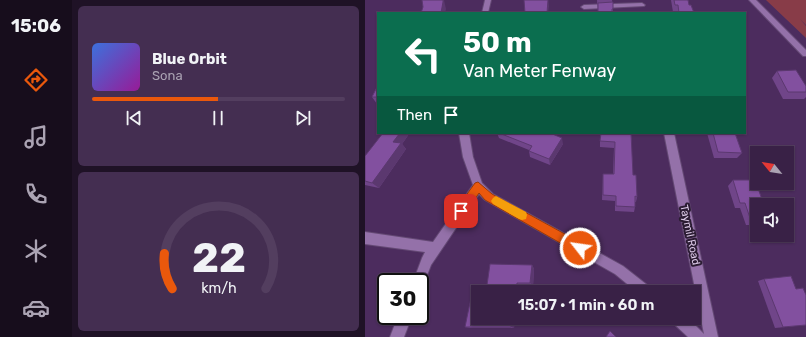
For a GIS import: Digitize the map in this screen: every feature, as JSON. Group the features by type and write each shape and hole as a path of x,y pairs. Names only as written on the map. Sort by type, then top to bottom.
{"street":[{"path":"752,0 806,54"},
{"path":"485,12 487,1"},
{"path":"584,7 641,3"},
{"path":"464,134 468,157 478,186 489,197 619,270 638,285"},
{"name":"Taymil Road","path":"669,134 711,337"},
{"path":"423,273 435,248 478,186"},
{"path":"365,238 435,248"},
{"path":"397,337 402,325"},
{"path":"685,325 698,337"}],"shaded area":[{"path":"766,0 806,0 806,25 800,19 806,26 806,38"}],"building":[{"path":"422,0 443,0 441,12 421,12 423,7"},
{"path":"524,0 548,0 547,12 525,12"},
{"path":"674,0 688,0 689,5 691,5 694,12 679,12 678,5 675,5"},
{"path":"613,2 612,12 598,12 598,3"},
{"path":"796,70 806,86 806,92 788,92 777,71"},
{"path":"377,87 377,97 372,97"},
{"path":"382,134 399,134 393,142 401,143 372,183 365,181 365,156"},
{"path":"502,134 552,134 562,138 549,159 529,151 532,146"},
{"path":"601,134 631,134 633,175 636,175 637,197 635,196 635,207 616,206 616,196 603,195 603,174 614,174 615,142 600,141"},
{"path":"713,134 735,134 742,153 718,152"},
{"path":"733,180 750,180 750,190 759,190 761,198 750,198 750,218 745,203 740,203"},
{"path":"490,264 532,265 530,283 517,283 517,285 487,285"},
{"path":"791,276 796,289 803,288 806,295 806,325 783,327 764,279"},
{"path":"471,298 471,325 511,325 511,327 465,327"},
{"path":"610,331 616,337 606,337"}],"slow traffic":[{"path":"496,201 522,215"}],"route":[{"path":"461,211 478,186 489,197 580,248"}]}
